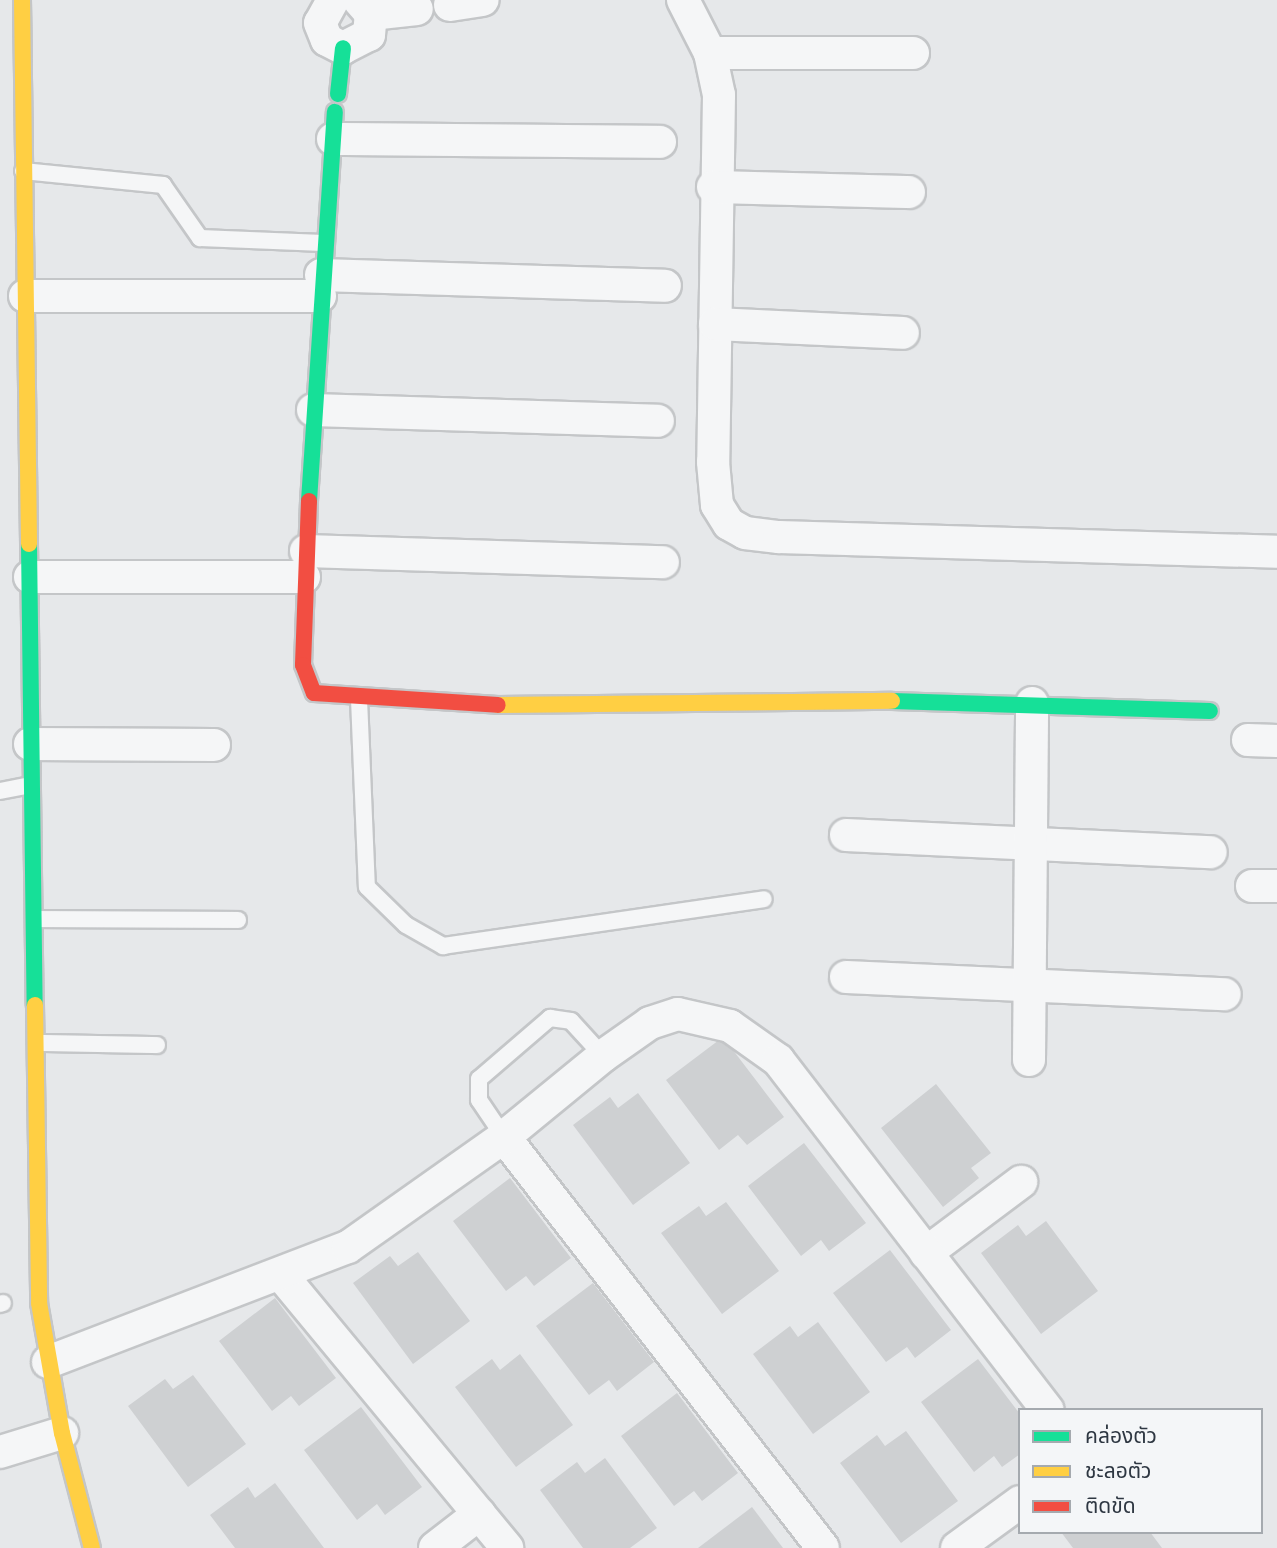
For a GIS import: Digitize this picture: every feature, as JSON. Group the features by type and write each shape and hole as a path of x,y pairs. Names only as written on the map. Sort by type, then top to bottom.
{"street":[{"path":"22,0 30,744 38,919 39,1303 62,1433 92,1548"},
{"path":"450,5 483,0"},
{"path":"683,0 710,53 719,95 713,187 717,505 745,533 1277,552"},
{"path":"328,2 322,32 343,48"},
{"path":"343,48 363,43 365,7 417,9"},
{"path":"338,94 343,48"},
{"path":"710,53 913,53"},
{"path":"660,142 334,126 323,243 305,564 306,682 324,697 520,707 1032,703 1210,711"},
{"path":"713,187 909,192"},
{"path":"25,296 321,285 665,286"},
{"path":"715,324 903,333"},
{"path":"313,410 659,421"},
{"path":"30,577 305,564 663,562"},
{"path":"1029,1060 1033,841 1032,703"},
{"path":"30,744 214,745"},
{"path":"846,835 1033,841 1211,852"},
{"path":"846,977 1031,983 1225,994"},
{"path":"48,1362 283,1277 348,1247 504,1137 603,1056 650,1023 678,1014 730,1026 784,1067 1046,1408"},
{"path":"504,1137 823,1548"},
{"path":"926,1253 1021,1182"},
{"path":"283,1277 507,1548"},
{"path":"0,1452 62,1433"},
{"path":"957,1548 994,1538 1018,1505"},
{"path":"435,1548 479,1514"}],"lane":[{"path":"23,171 163,185 200,238 323,243"},
{"path":"359,699 367,887 406,925 443,946 764,899"},
{"path":"0,791 31,785"},
{"path":"38,919 238,920"},
{"path":"504,1137 479,1100 479,1079 550,1018 571,1021 603,1056"},
{"path":"39,1043 158,1045"}],"building":[{"path":"723,1037 784,1117 747,1145 738,1135 719,1150 666,1080"},
{"path":"936,1084 991,1153 971,1168 979,1178 943,1207 881,1128"},
{"path":"638,1093 690,1163 633,1205 573,1125 610,1097 618,1108"},
{"path":"804,1143 866,1223 829,1251 821,1240 801,1256 748,1186"},
{"path":"510,1178 571,1258 534,1286 526,1276 506,1291 453,1221"},
{"path":"726,1202 779,1271 722,1314 661,1233 699,1206 706,1216"},
{"path":"1046,1221 1098,1291 1041,1334 981,1253 1018,1225 1026,1236"},
{"path":"890,1250 951,1330 915,1358 907,1347 886,1362 833,1293"},
{"path":"418,1252 470,1321 413,1364 353,1283 390,1256 398,1266"},
{"path":"593,1283 654,1362 617,1391 609,1380 589,1395 536,1326"},
{"path":"275,1298 336,1378 299,1406 291,1396 272,1411 219,1341"},
{"path":"818,1322 870,1392 813,1434 753,1354 790,1326 798,1337"},
{"path":"520,1354 573,1425 516,1467 455,1387 492,1359 500,1370"},
{"path":"978,1359 1018,1411 1018,1455 1002,1467 994,1456 974,1472 921,1402"},
{"path":"193,1375 246,1444 188,1487 128,1406 165,1379 173,1389"},
{"path":"677,1393 738,1473 702,1501 694,1491 674,1506 621,1436"},
{"path":"361,1407 422,1487 385,1515 377,1504 357,1520 304,1450"},
{"path":"906,1431 958,1501 901,1543 840,1463 877,1435 885,1446"},
{"path":"605,1458 657,1528 630,1548 583,1548 540,1490 577,1462 585,1473"},
{"path":"275,1483 324,1548 235,1548 210,1515 248,1487 255,1498"},
{"path":"752,1507 783,1548 698,1548"},
{"path":"1062,1534 1152,1534 1162,1548 1073,1548"}],"traffic: fast":[{"path":"338,94 343,48"},
{"path":"309,501 335,112"},
{"path":"29,544 35,1005"},
{"path":"892,701 1210,711"}],"traffic: slow":[{"path":"22,0 29,544"},
{"path":"498,705 892,701"},
{"path":"35,1005 39,1303 62,1433 92,1548"}],"traffic: jam":[{"path":"309,501 303,665 314,693 498,705"}]}
